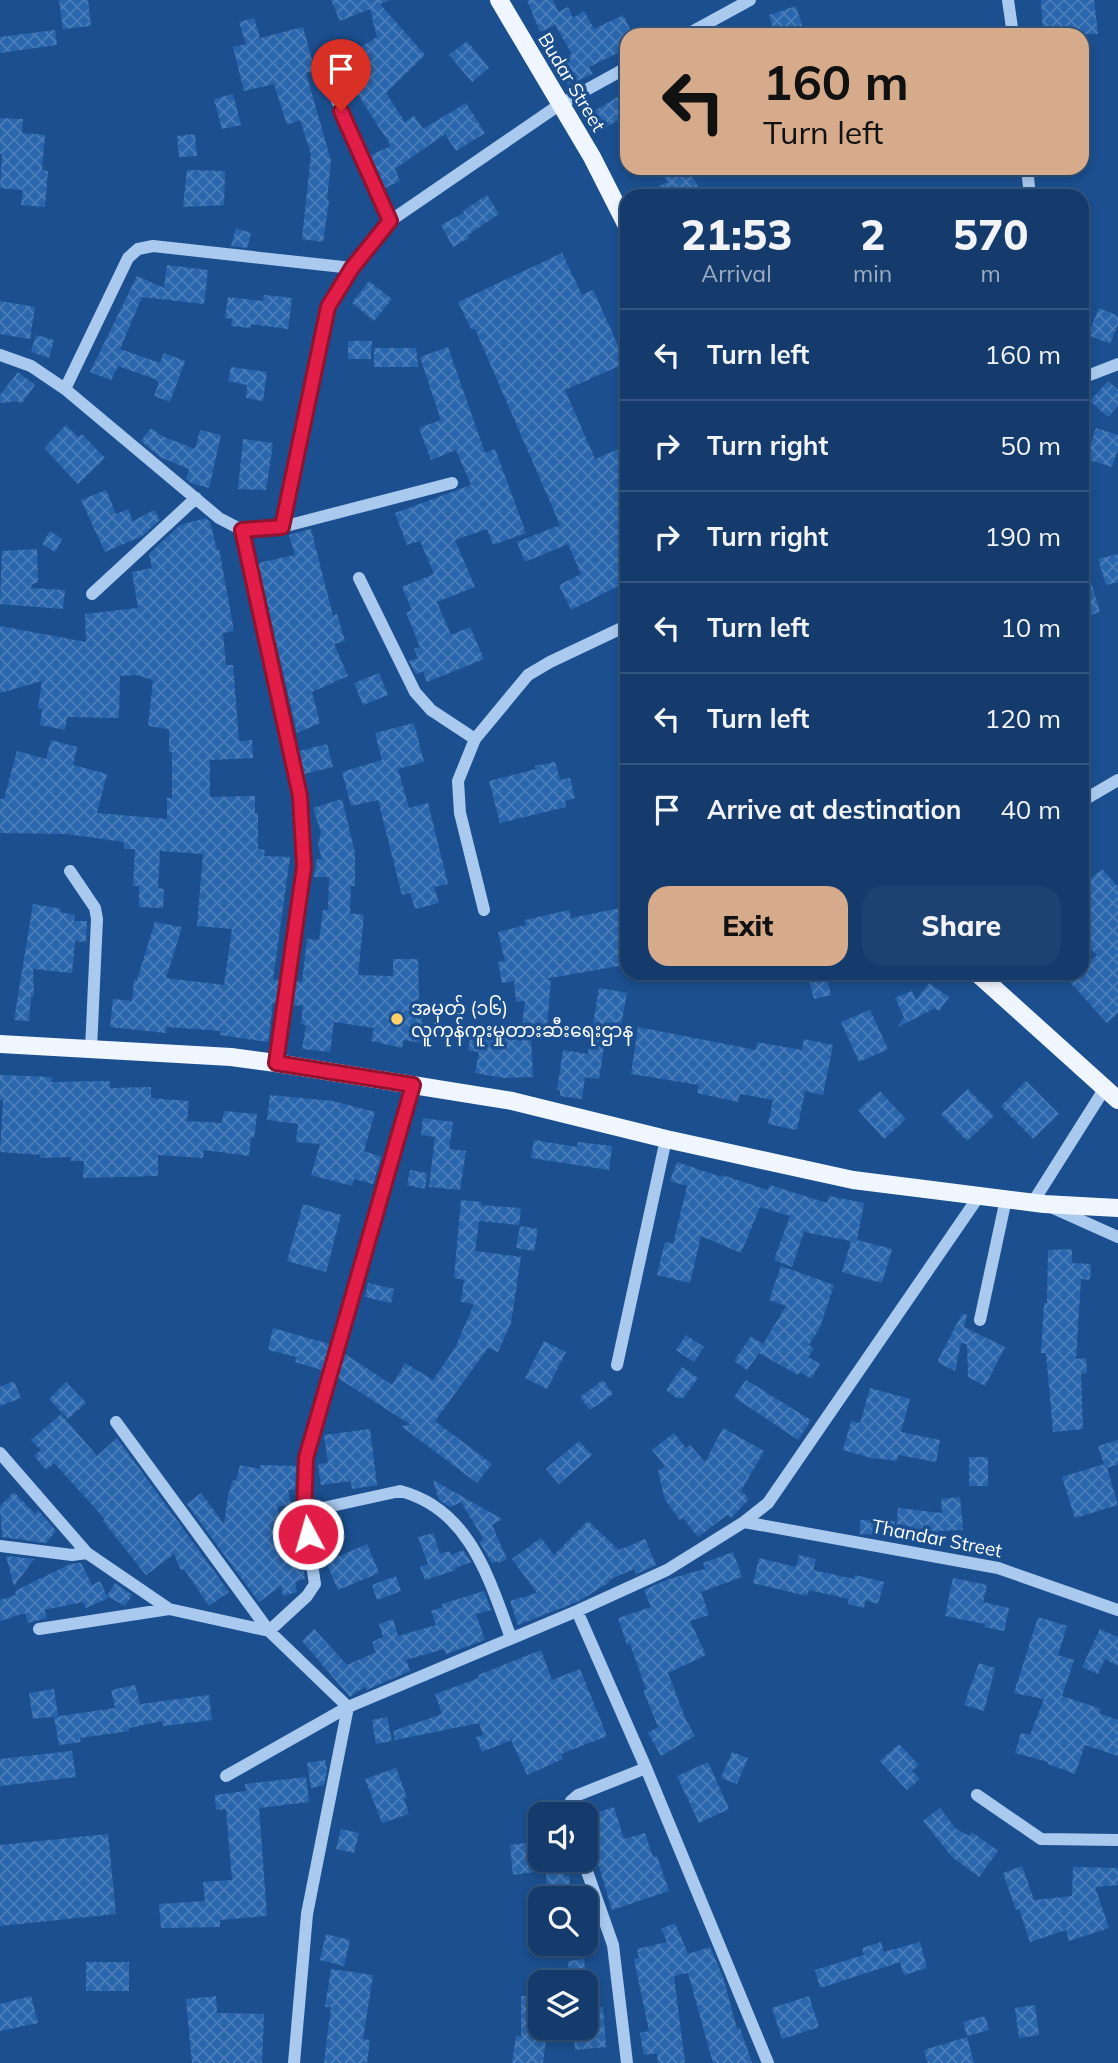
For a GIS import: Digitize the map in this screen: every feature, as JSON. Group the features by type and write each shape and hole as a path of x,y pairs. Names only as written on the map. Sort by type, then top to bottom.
{"main road":[{"name":"Budar Street","path":"499,0 592,158 620,212"},
{"path":"985,980 1112,1094"},
{"path":"0,1044 231,1057 276,1063 512,1101 666,1139 853,1180 1038,1203 1118,1208"}],"street":[{"path":"709,28 750,0"},
{"path":"1008,0 1012,28"},
{"path":"322,66 390,221"},
{"path":"282,527 328,307 352,268 390,221 559,105 620,71"},
{"path":"65,388 128,258 138,249 153,246 352,268"},
{"path":"0,355 31,366 65,388 219,518 242,530 282,527 452,482"},
{"path":"1089,375 1118,363"},
{"path":"92,594 195,498"},
{"path":"242,530 300,796 304,855 276,1063"},
{"path":"359,578 415,692 431,710 475,739"},
{"path":"484,910 460,813 458,781 475,739 528,675 620,629"},
{"path":"1089,798 1118,780"},
{"path":"70,871 95,908 97,919 92,1049"},
{"path":"268,1631 307,1596 316,1584 304,1512 306,1458 413,1085"},
{"path":"1112,1094 1038,1203 1118,1237"},
{"path":"617,1364 666,1139"},
{"path":"226,1776 348,1707 577,1611 667,1570 744,1522 768,1503 979,1196"},
{"path":"980,1320 1006,1199"},
{"path":"116,1422 268,1631 348,1707"},
{"path":"0,1453 88,1553 169,1609"},
{"path":"304,1512 400,1491 416,1495 445,1513 466,1535 482,1561 512,1638"},
{"name":"Thandar Street","path":"744,1522 999,1568 1118,1610"},
{"path":"0,1546 72,1555 88,1553"},
{"path":"39,1629 169,1609 268,1631"},
{"path":"577,1611 646,1768 768,2063"},
{"path":"294,2063 307,1914 348,1707"},
{"path":"571,1802 578,1795 646,1768"},
{"path":"977,1795 1041,1839 1118,1840"},
{"path":"587,1872 613,1945 627,2063"}],"building":[{"path":"59,0 88,0 91,26 63,29"},
{"path":"331,0 390,0 380,4 425,55 386,93 405,122 414,116 423,129 466,103 485,133 456,151 445,134 395,169 400,181 385,188 371,155 391,146 337,62 377,37 370,9 340,21"},
{"path":"527,0 553,0 558,12 568,7 573,18 584,11 594,29 623,15 630,28 620,28 620,52 589,67 593,74 568,85 557,62 572,54 555,25 540,32"},
{"path":"1041,0 1094,0 1098,34 1089,34 1089,28 1043,28"},
{"path":"796,6 803,28 773,28 769,15"},
{"path":"254,18 260,38 303,27 315,71 306,73 331,161 323,242 302,239 311,154 300,120 287,125 274,84 244,91 233,47 246,44 239,22"},
{"path":"55,30 57,45 0,53 0,37"},
{"path":"467,41 489,68 472,82 449,55"},
{"path":"233,94 241,125 222,129 214,99"},
{"path":"618,97 620,119 605,128 594,111"},
{"path":"0,118 23,119 22,133 45,135 42,170 48,171 45,207 21,205 23,190 0,188"},
{"path":"195,134 197,156 179,157 177,136"},
{"path":"187,170 225,171 224,205 183,207"},
{"path":"663,175 692,175 699,189 654,189 667,182"},
{"path":"487,195 499,214 453,247 441,225 464,213 463,211"},
{"path":"236,228 251,233 247,248 231,246"},
{"path":"562,253 582,295 593,290 620,350 620,366 565,390 595,459 620,449 620,585 571,610 559,585 581,574 568,544 525,562 517,542 560,525 475,329 471,329 458,302"},
{"path":"167,265 208,270 204,304 142,297 120,349 160,363 164,353 185,361 170,402 154,396 159,382 155,379 118,366 111,380 90,372 137,276 164,288"},
{"path":"369,281 392,299 374,321 352,303"},
{"path":"264,295 292,298 288,329 251,324 251,328 231,326 232,319 225,318 228,297 263,301"},
{"path":"0,301 35,307 30,339 0,334"},
{"path":"1099,308 1118,316 1118,324 1110,344 1089,335"},
{"path":"36,335 54,340 49,358 31,352"},
{"path":"348,341 372,341 371,359 348,359"},
{"path":"448,347 485,453 495,449 526,533 493,545 487,529 455,540 475,587 437,602 451,635 470,627 484,659 427,682 423,671 416,674 409,661 418,658 414,649 420,647 406,612 412,610 402,587 434,574 420,541 407,545 395,513 471,485 456,450 431,460 419,428 441,420 420,357"},
{"path":"374,348 416,348 418,367 374,367"},
{"path":"231,367 267,372 263,401 246,398 247,385 228,381"},
{"path":"18,372 35,385 21,404 17,401 0,403 0,395"},
{"path":"1108,381 1118,390 1118,406 1108,417 1090,401"},
{"path":"66,425 78,437 82,434 105,458 78,484 44,448"},
{"path":"151,428 162,436 195,449 200,430 221,435 209,488 191,483 186,479 189,469 160,457 141,441"},
{"path":"1096,428 1118,435 1118,448 1112,467 1089,460 1089,450"},
{"path":"243,439 273,443 266,490 238,489"},
{"path":"106,490 116,514 128,509 133,521 154,510 160,520 142,536 105,552 81,500"},
{"path":"206,518 210,522 217,550 219,549 234,631 223,633 226,665 233,665 239,741 252,740 253,758 210,760 210,797 255,796 258,849 265,850 264,856 290,857 273,979 279,980 268,1042 220,1035 221,1031 167,1027 166,1033 110,1027 113,999 132,1001 134,980 137,980 155,922 182,927 166,978 224,985 232,929 197,926 203,854 160,851 158,888 164,889 163,908 139,907 139,886 133,886 135,849 124,849 124,842 67,834 0,833 0,799 4,799 17,751 46,759 51,740 77,747 73,765 107,774 97,813 167,819 167,798 172,798 172,752 169,752 169,729 148,726 153,680 136,675 120,676 119,718 67,717 65,730 40,725 42,709 38,709 42,681 0,693 0,626 86,642 85,614 138,608 132,572 152,568 149,554 180,525"},
{"path":"311,529 333,616 337,614 345,641 334,644 348,676 312,692 320,723 297,733 258,563 295,555 289,535"},
{"path":"50,531 62,539 55,552 42,544"},
{"path":"37,549 38,582 31,585 32,588 65,590 63,609 0,604 2,551"},
{"path":"1118,554 1118,582 1106,585 1098,559"},
{"path":"1089,575 1100,612 1089,616"},
{"path":"379,673 388,695 363,705 354,683"},
{"path":"414,723 424,762 398,769 409,808 428,803 448,884 434,887 439,903 415,909 410,893 402,895 378,800 351,806 342,772 382,760 375,733"},
{"path":"327,744 333,767 304,774 299,751"},
{"path":"555,762 560,780 570,778 575,798 565,801 566,807 500,823 489,781"},
{"path":"342,799 355,853 355,886 351,886 350,913 364,915 358,975 393,976 393,959 418,959 419,1002 426,1004 421,1022 426,1023 423,1043 404,1040 402,1048 371,1041 374,1028 334,1022 330,1052 302,1049 306,1025 301,1024 303,1006 293,1005 296,981 302,982 307,939 319,940 323,910 328,910 329,877 314,877 317,859 322,859 318,845 321,832 313,808"},
{"path":"1102,869 1118,887 1118,1013 1107,1023 1068,980 1089,980 1089,962 1097,955 1089,948 1089,880"},
{"path":"33,904 61,909 60,912 75,915 74,921 87,921 86,942 75,941 72,973 33,969 34,996 31,996 29,1021 14,1020"},
{"path":"620,908 619,966 545,979 551,980 547,1026 522,1024 525,1001 516,1002 514,981 502,983 498,962 505,961 498,932 526,925 525,920 569,910 571,918"},
{"path":"809,980 828,980 831,995 814,999"},
{"path":"929,983 949,997 939,1011 935,1008 898,1027 904,1017 895,998 912,991 916,1000"},
{"path":"599,988 627,993 620,1031 607,1028 599,1079 585,1077 582,1099 560,1096 560,1090 557,1090 563,1050 588,1054"},
{"path":"870,1010 888,1049 859,1062 841,1022"},
{"path":"473,1027 531,1038 533,1077 504,1078 475,1073 479,1052 468,1050"},
{"path":"638,1027 756,1050 757,1042 802,1050 804,1039 833,1045 823,1095 805,1091 797,1130 768,1124 773,1100 740,1094 738,1102 697,1093 699,1085 631,1074"},
{"path":"0,1075 52,1077 51,1082 110,1081 110,1088 151,1087 151,1098 189,1101 187,1121 222,1123 224,1111 257,1114 249,1156 204,1150 203,1158 158,1155 158,1176 83,1178 84,1161 71,1161 71,1157 40,1158 40,1155 0,1152 3,1100 0,1100"},
{"path":"1026,1081 1059,1114 1033,1139 1001,1106"},
{"path":"968,1089 994,1116 967,1141 941,1114"},
{"path":"880,1091 906,1119 884,1139 858,1110"},
{"path":"270,1095 333,1101 375,1112 364,1151 381,1157 373,1184 354,1179 352,1186 311,1175 320,1144 296,1142 298,1124 267,1120"},
{"path":"423,1118 453,1122 449,1149 466,1151 460,1190 429,1187 435,1137 421,1135"},
{"path":"534,1140 577,1147 578,1142 612,1146 609,1170 531,1158"},
{"path":"677,1162 768,1190 770,1185 827,1203 829,1196 864,1203 857,1240 892,1249 882,1283 842,1272 851,1241 804,1232 792,1267 774,1260 790,1216 760,1207 741,1253 701,1236 690,1283 657,1275 665,1242 673,1244 687,1186 670,1181"},
{"path":"410,1170 427,1173 425,1189 407,1185"},
{"path":"461,1200 481,1202 481,1205 521,1208 519,1225 479,1221 475,1251 521,1257 511,1323 498,1352 488,1348 435,1421 492,1464 477,1483 401,1426 411,1425 338,1378 345,1354 392,1385 405,1363 433,1380 455,1348 474,1304 461,1302 464,1280 454,1278"},
{"path":"303,1204 341,1215 326,1272 287,1261"},
{"path":"520,1226 538,1229 534,1251 516,1248"},
{"path":"1072,1249 1072,1263 1091,1264 1090,1280 1081,1279 1076,1359 1086,1358 1087,1373 1081,1374 1083,1429 1053,1432 1046,1353 1041,1353 1044,1303 1047,1303 1048,1250"},
{"path":"781,1266 834,1285 820,1327 809,1345 814,1348 808,1357 820,1364 811,1379 800,1372 798,1375 759,1353 747,1370 734,1361 751,1336 763,1344 786,1306 769,1300"},
{"path":"368,1283 394,1289 391,1303 365,1297"},
{"path":"962,1314 967,1315 964,1327 1005,1347 985,1386 968,1377 967,1344 961,1343 955,1371 937,1362"},
{"path":"273,1328 329,1344 322,1370 295,1362 297,1357 268,1350"},
{"path":"686,1335 704,1347 694,1362 676,1350"},
{"path":"544,1341 566,1352 547,1389 525,1378"},
{"path":"682,1367 698,1378 683,1398 677,1398 666,1390"},
{"path":"603,1380 613,1394 590,1410 580,1397"},
{"path":"746,1380 811,1420 798,1440 734,1397"},
{"path":"14,1381 21,1398 0,1406 0,1387"},
{"path":"66,1382 86,1403 68,1419 49,1399"},
{"path":"870,1388 910,1399 901,1432 940,1440 936,1462 898,1455 897,1461 875,1459 843,1450 851,1421 860,1423"},
{"path":"61,1414 97,1456 117,1438 229,1592 209,1606 184,1569 181,1570 174,1554 146,1575 103,1521 105,1519 54,1463 46,1470 34,1456 41,1450 31,1440"},
{"path":"723,1428 764,1451 741,1491 749,1499 731,1518 727,1515 698,1537 683,1518 680,1520 665,1500 658,1471 665,1466 652,1450 674,1433 686,1448 690,1445 705,1462"},
{"path":"370,1429 377,1485 352,1489 351,1481 321,1485 318,1464 328,1463 324,1435"},
{"path":"1118,1440 1118,1464 1107,1468 1118,1505 1075,1518 1062,1477 1104,1464 1098,1446"},
{"path":"579,1441 592,1455 559,1484 546,1469"},
{"path":"969,1457 988,1457 988,1486 969,1486"},
{"path":"240,1465 260,1469 260,1465 296,1466 295,1490 288,1490 291,1505 277,1507 289,1551 296,1549 300,1566 303,1565 305,1579 295,1582 297,1592 283,1596 281,1586 259,1602 187,1504 201,1493 224,1524 228,1496"},
{"path":"433,1480 502,1519 492,1525 507,1559 492,1563 480,1543 483,1538 461,1502 450,1507 439,1500"},
{"path":"14,1492 35,1514 38,1510 56,1531 46,1543 2,1537 0,1506"},
{"path":"960,1497 963,1530 938,1531 938,1535 896,1531 898,1508 942,1513 941,1499"},
{"path":"860,1520 895,1521 894,1536 860,1534"},
{"path":"588,1521 619,1550 645,1539 656,1565 636,1574 634,1569 611,1579 579,1601 518,1625 510,1601 537,1593 512,1559 541,1538 554,1555"},
{"path":"433,1533 440,1554 449,1551 451,1555 463,1550 471,1562 425,1580 420,1567 428,1564 418,1537"},
{"path":"367,1544 379,1573 338,1590 326,1562"},
{"path":"733,1552 742,1577 701,1592 709,1615 690,1621 706,1655 668,1673 695,1736 661,1756 648,1733 658,1727 643,1690 646,1689 630,1644 627,1645 618,1618 651,1607 644,1590 669,1579 705,1569 703,1563"},
{"path":"799,1555 816,1559 813,1570 884,1582 878,1604 866,1600 864,1608 848,1604 849,1599 809,1590 807,1596 753,1583 759,1558 796,1567"},
{"path":"6,1556 34,1559 14,1586"},
{"path":"81,1563 92,1585 100,1581 108,1598 86,1608 83,1602 44,1610 47,1618 28,1623 25,1613 0,1621 0,1600 16,1595 15,1591 70,1564"},
{"path":"396,1576 401,1591 377,1600 372,1585"},
{"path":"953,1578 987,1585 983,1602 1009,1608 1004,1631 984,1627 985,1624 945,1616"},
{"path":"115,1583 132,1595 125,1606 107,1596"},
{"path":"484,1591 491,1610 476,1614 485,1640 446,1654 444,1649 406,1660 410,1671 366,1690 366,1686 350,1697 302,1641 314,1629 347,1665 376,1652 372,1642 383,1637 379,1624 393,1619 398,1636 436,1625 431,1611 443,1607 442,1604"},
{"path":"1038,1617 1067,1626 1058,1655 1074,1660 1062,1696 1101,1709 1099,1713 1118,1720 1118,1756 1085,1745 1075,1774 1048,1762 1015,1753 1021,1733 1030,1735 1044,1699 1014,1693"},
{"path":"1100,1629 1118,1637 1118,1666 1105,1659 1098,1674 1082,1667"},
{"path":"541,1650 552,1680 580,1669 607,1736 561,1754 563,1759 527,1775 511,1740 482,1752 476,1737 483,1735 479,1723 395,1740 393,1731 442,1714 435,1694"},
{"path":"979,1663 995,1668 984,1711 964,1705"},
{"path":"135,1685 140,1704 209,1695 212,1720 163,1726 162,1721 129,1728 129,1731 80,1738 81,1742 59,1745 54,1717 115,1708 111,1690"},
{"path":"54,1689 58,1716 33,1719 29,1693"},
{"path":"387,1717 392,1741 376,1744 372,1720"},
{"path":"899,1744 919,1765 912,1771 920,1779 907,1790 880,1761"},
{"path":"72,1751 76,1777 0,1786 0,1759"},
{"path":"732,1752 748,1758 737,1784 721,1778"},
{"path":"325,1760 327,1769 324,1785 311,1788 307,1763"},
{"path":"708,1762 729,1809 699,1823 677,1776"},
{"path":"396,1768 407,1798 404,1799 409,1814 382,1823 365,1779"},
{"path":"306,1777 309,1802 259,1808 267,1916 220,1920 220,1927 161,1928 159,1904 205,1901 203,1882 232,1880 226,1809 216,1810 215,1795 246,1791 245,1784"},
{"path":"614,1807 624,1839 645,1833 653,1857 657,1856 669,1891 612,1910 598,1863 598,1812"},
{"path":"940,1808 955,1828 969,1836 972,1832 998,1851 979,1877 952,1857 923,1821"},
{"path":"341,1829 359,1833 354,1853 336,1849"},
{"path":"108,1834 116,1914 0,1926 0,1845"},
{"path":"528,1843 528,1872 534,1872 513,1875 510,1845"},
{"path":"1022,1866 1034,1900 1072,1896 1073,1867 1118,1868 1118,1885 1095,1887 1109,1928 1069,1941 1066,1930 1030,1942 1003,1873"},
{"path":"546,1872 564,1872 565,1876 569,1875 570,1886 547,1886"},
{"path":"675,1923 688,1954 710,1947 723,1977 737,2029 740,2028 752,2063 713,2063 688,1973 674,1976 685,2063 658,2063 657,2053 644,2055 640,2033 649,2031 634,1959 639,1958 637,1949 667,1942 661,1929"},
{"path":"326,1934 350,1940 344,1966 320,1960"},
{"path":"881,1942 884,1952 920,1942 927,1968 904,1975 900,1962 820,1988 815,1970 864,1955 862,1948"},
{"path":"584,1959 585,1970 569,1970 568,1961"},
{"path":"86,1962 129,1962 129,1991 86,1991"},
{"path":"331,1969 373,1975 363,2039 370,2040 367,2063 324,2063 331,2007 325,2007"},
{"path":"31,1996 38,2023 0,2031 0,2004"},
{"path":"216,1996 217,2013 264,2014 262,2063 192,2063 186,1999"},
{"path":"521,1996 528,1996 528,2040 546,2040 543,2063 512,2063 516,2036 521,2037"},
{"path":"809,1996 819,2027 782,2039 772,2008"},
{"path":"598,1999 600,2007 603,2007 606,2047 575,2050 574,2040 598,2040"},
{"path":"1035,2005 1039,2035 1019,2038 1015,2008"},
{"path":"985,2016 989,2030 967,2036 963,2022"},
{"path":"967,2037 974,2063 928,2063 924,2050"}],"place":[{"name":"အမှတ် (၁၆) လူကုန်ကူးမှုတားဆီးရေးဌာန","path":"397,1019"}],"route":[{"path":"308,1534 304,1512 306,1458 413,1085 276,1063 304,867 300,796 242,530 282,527 328,307 352,268 390,221 341,111"}]}
